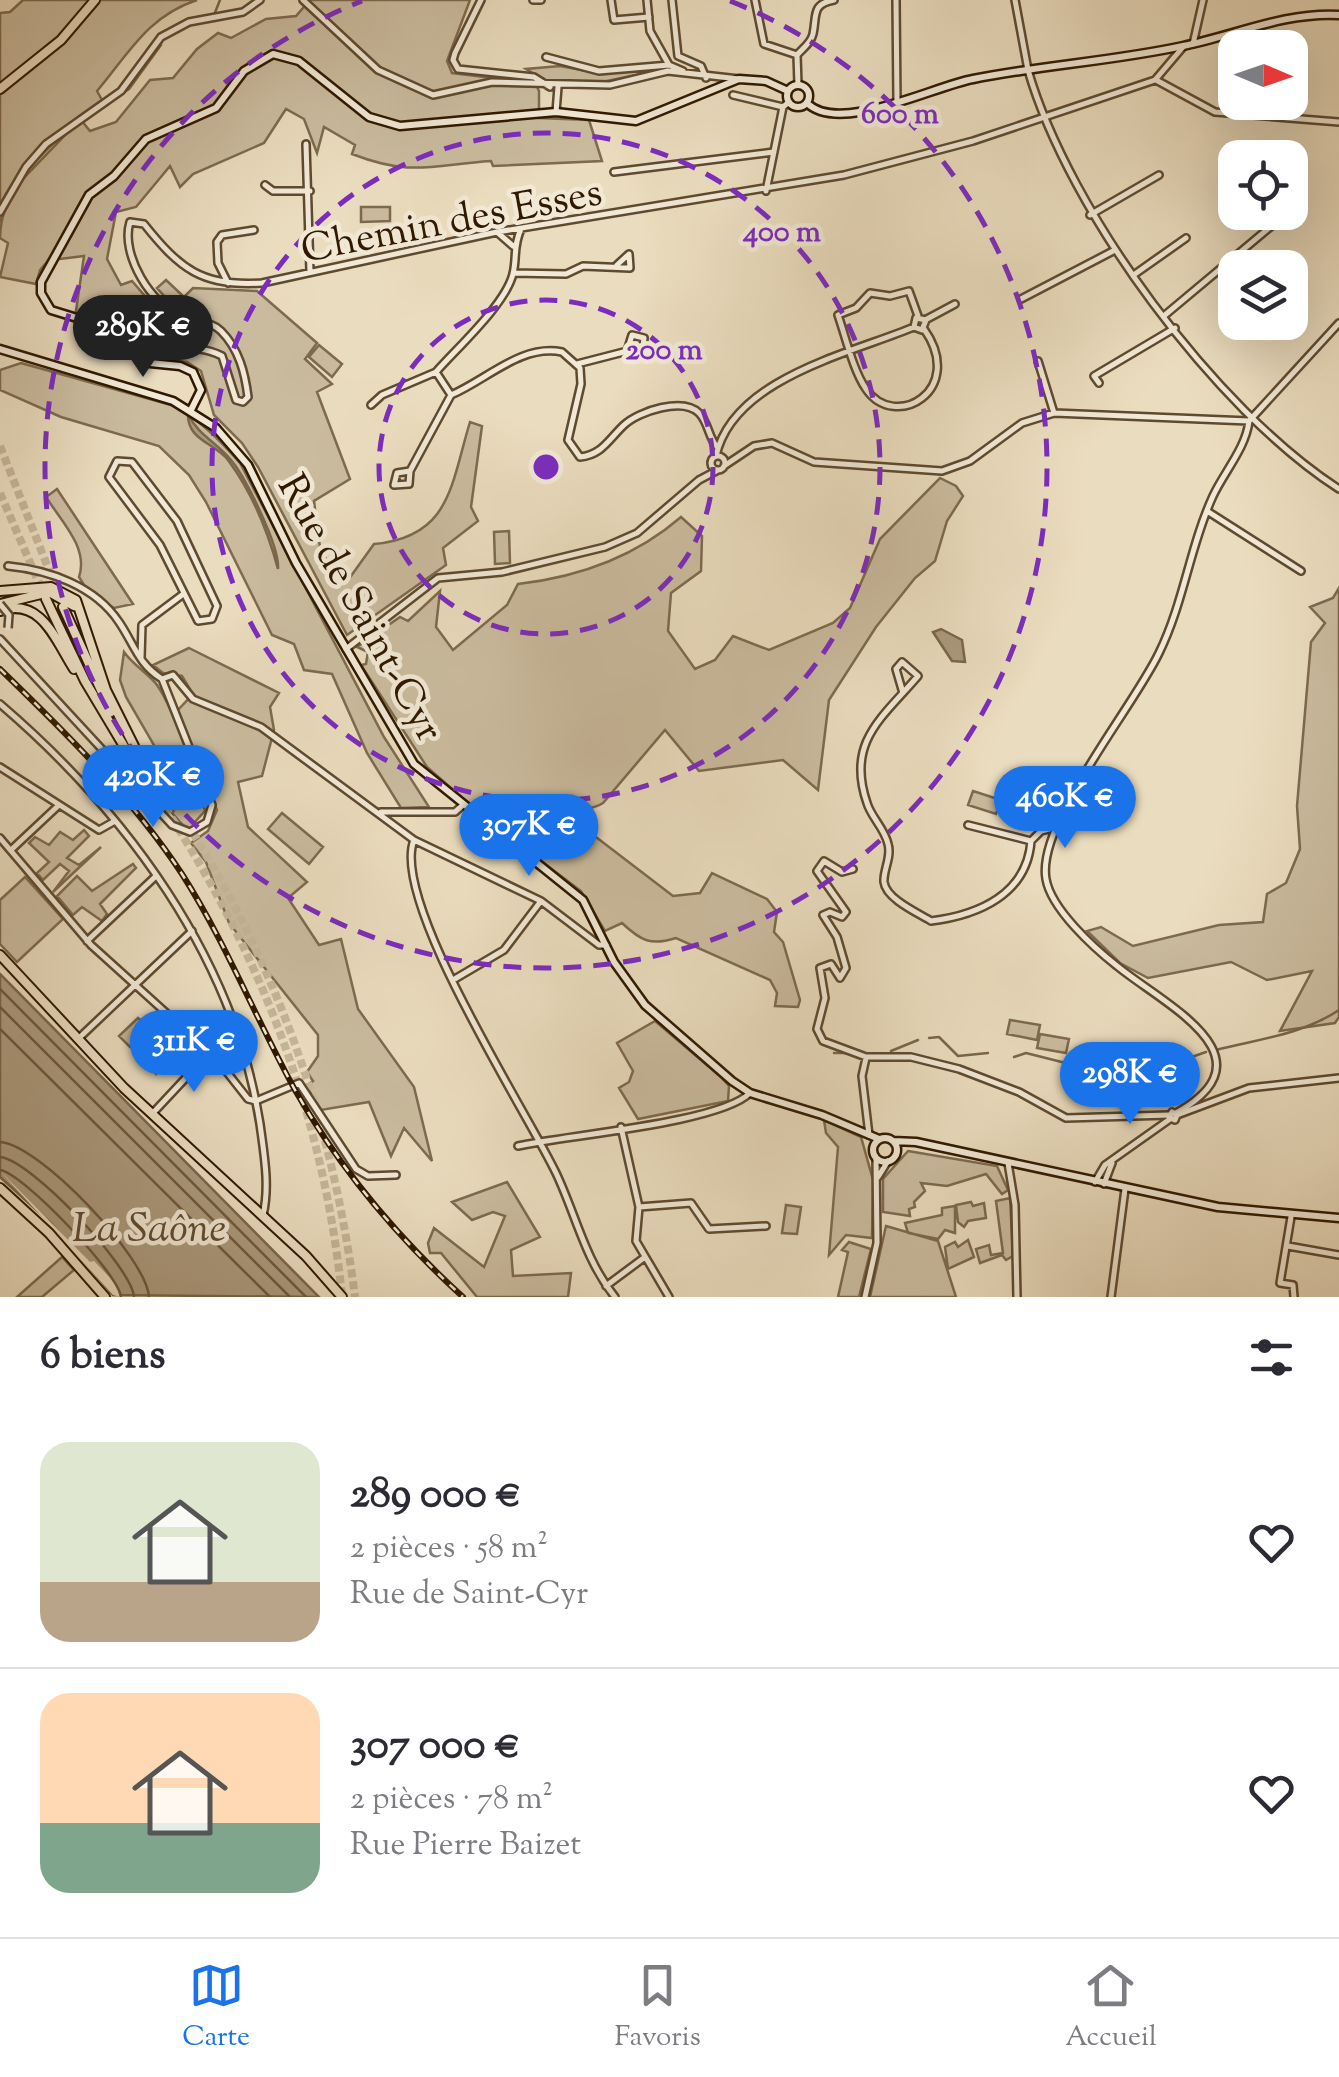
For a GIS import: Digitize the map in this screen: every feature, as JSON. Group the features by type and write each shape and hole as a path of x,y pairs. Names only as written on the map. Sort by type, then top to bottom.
{"main road":[{"path":"0,90 60,40 95,0"},
{"path":"807,102 823,113 897,105 954,83 1183,46 1308,15 1339,16"},
{"path":"191,410 201,390 194,372 138,358 115,335 90,320 51,310 40,293 44,272 70,238 79,206 114,176 146,139 216,108 244,71 264,57 291,56 355,107 385,123 417,126 556,112 636,121 738,79 766,81 788,90 798,85 808,92 807,102"},
{"path":"788,90 786,104 799,107 807,102"},
{"name":"Rue de Saint-Cyr","path":"0,348 191,410 242,456 407,755 583,900 622,975 659,1020 750,1093 879,1139"},
{"path":"0,591 46,586 64,590 80,606 106,690 135,752"},
{"path":"0,606 33,594 57,594 74,606 87,633"},
{"path":"46,600 108,722"},
{"path":"0,606 26,608 43,620 108,722 135,752"},
{"path":"63,607 96,684 135,752"},
{"path":"0,955 78,1040 342,1297"},
{"path":"866,1134 876,1158 888,1161 910,1143"},
{"path":"873,1148 879,1139 910,1143 1126,1189 1291,1217 1339,1218"},
{"path":"893,1141 895,1154"},
{"path":"2,1194 58,1242 105,1297"}],"street":[{"path":"0,212 36,156 65,128 121,91 161,37 189,22 243,12 260,0"},
{"path":"304,0 378,70 433,95 492,82 558,88 610,85 683,71"},
{"path":"481,0 453,60 458,68 534,77 550,87"},
{"path":"532,0 541,0"},
{"path":"612,0 614,20 649,17"},
{"path":"647,0 654,41 669,65"},
{"path":"672,0 678,56 701,66 706,78"},
{"path":"756,0 764,44 797,56"},
{"path":"798,85 797,56 813,36 818,6 834,0"},
{"path":"896,0 897,105"},
{"path":"1016,0 1028,70 1042,118 1090,215 1249,421 1339,489"},
{"path":"1193,44 1203,0"},
{"path":"1183,46 1155,80 1215,112 1339,122"},
{"path":"546,58 598,71 669,65 706,78 729,74 738,79"},
{"name":"Chemin des Esses","path":"115,335 132,335 144,348 158,351 202,346 222,356 232,393 243,402 248,396 237,354 219,328 174,313 130,260 125,238 130,222 144,224 173,262 196,275 228,283 262,283 496,232 766,191 956,146 1155,80"},
{"path":"556,112 558,88"},
{"path":"733,95 786,104 766,191"},
{"path":"306,144 310,272"},
{"path":"614,172 774,152"},
{"path":"1090,215 1159,174"},
{"path":"265,185 274,192 310,191"},
{"path":"371,405 382,395 436,372 492,309 514,273 512,246 521,229"},
{"path":"228,283 218,263 217,242 222,235 254,230"},
{"path":"1165,315 1269,230"},
{"path":"496,232 512,246"},
{"path":"1135,274 1186,238"},
{"path":"1021,299 1115,250"},
{"path":"514,273 566,274 583,266 617,265"},
{"path":"719,462 720,446 743,410 759,397 817,361 852,348 914,326 924,329 939,354 940,364 930,390 912,404 886,404 872,396 852,348 838,316 856,308 870,293 890,296 909,290 918,316 914,326"},
{"path":"924,329 926,320 955,304"},
{"path":"918,316 926,320"},
{"path":"1099,1183 1113,1160 1208,1090 1217,1076 1207,1039 1156,991 1118,967 1062,909 1046,884 1044,857 1057,827 1159,655 1181,603 1207,511 1249,421 1339,323"},
{"path":"1098,383 1094,376 1175,328"},
{"path":"577,364 628,348"},
{"path":"410,471 451,395 530,351 562,352 577,364 581,384 568,440 580,457 601,450 626,422 674,406 691,407 701,415 720,446"},
{"path":"1038,361 1054,413"},
{"path":"436,372 451,395"},
{"path":"346,648 438,578 502,572 605,548 637,533 719,462 736,459 754,446 772,444 831,465 942,471 970,461 1030,419 1054,413 1249,421"},
{"path":"117,460 132,462 177,521 217,613 208,622 198,621 182,595 160,545 108,476 117,460"},
{"path":"1207,511 1300,570"},
{"path":"0,606 8,614 8,628 0,638 172,825 184,831 196,830 207,822 212,805 162,679 142,661 118,619 78,584 8,566"},
{"path":"142,661 142,626 182,595"},
{"path":"902,694 896,669 902,662 918,676 902,694 868,732 860,751 866,803 889,844 884,882 889,892 931,921 969,913 1010,890 1029,864 1031,841 1041,831 1057,827"},
{"path":"162,679 173,675 193,699 261,727 414,840 541,901 606,945"},
{"path":"0,704 52,750 115,821 192,931 239,1036 256,1101 266,1200 262,1215"},
{"path":"0,766 99,830 115,821"},
{"path":"11,850 59,805"},
{"path":"369,807 401,815 457,812 463,805"},
{"path":"388,822 392,814"},
{"path":"399,829 401,815"},
{"path":"968,825 1031,841"},
{"path":"0,838 88,941 133,987 210,1052 246,1097 256,1101 295,1083 300,1074"},
{"path":"414,840 410,871 453,980 485,1050 555,1172 601,1279 614,1297"},
{"path":"853,869 842,872 824,860 818,865 819,878 844,906 842,917 826,912 823,920 836,937 846,968 840,978 830,964 820,968 825,998 817,1029 823,1041 866,1058 894,1054 960,1070 1019,1092 1066,1118 1173,1116 1249,1088 1339,1078"},
{"path":"88,941 156,876"},
{"path":"453,980 504,950 541,901"},
{"path":"78,1040 192,931"},
{"path":"152,1114 210,1052"},
{"path":"866,1058 862,1076 866,1134"},
{"path":"295,1083 302,1085 356,1170 368,1176 396,1175"},
{"path":"518,1146 702,1114 742,1101 750,1093"},
{"path":"621,1127 639,1208 636,1242 668,1297"},
{"path":"864,1297 877,1243 876,1158"},
{"path":"877,1179 888,1161"},
{"path":"1008,1163 1015,1205 1017,1297"},
{"path":"1111,1297 1126,1189"},
{"path":"254,1208 266,1200"},
{"path":"639,1208 675,1200 691,1202 710,1229 766,1226"},
{"path":"1291,1217 1280,1283 1293,1285 1294,1297"},
{"path":"1286,1246 1339,1254"},
{"path":"606,1286 645,1257"}],"shaded area":[{"path":"23,0 197,0 165,16 141,37 97,91 102,100 44,146 20,173 0,205 0,13 10,12"},
{"path":"310,0 470,0 447,61 452,73 535,83 539,91 539,118 589,120 602,161 493,166 491,161 407,167 352,154 355,145 324,127 317,153 304,119 286,109 264,143 193,174 180,187 170,166 136,207 116,212 107,259 121,285 132,281 144,295 131,309 137,319 159,329 176,309 157,288 166,280 184,297 193,288 257,291 317,343 305,359 332,384 317,392 350,479 314,501 321,555 351,576 374,544 419,531 433,519 452,486 470,422 482,426 471,507 478,521 443,548 446,565 347,635 258,467 242,443 214,415 201,371 187,362 160,358 157,346 130,329 76,311 84,256 60,259 53,255 40,270 36,284 0,277 8,243 0,238 8,203 27,171 53,143 81,120 90,131 116,122 150,80 173,78 197,49 218,33 231,38 266,19 296,16"},
{"path":"560,66 598,73 655,71 607,81 551,84 526,69"},
{"path":"361,207 390,207 390,221 361,222"},
{"path":"319,345 342,364 332,377 309,357"},
{"path":"21,363 171,405 200,423 232,454 384,737 429,807 401,808 367,753 332,674 304,670 294,644 272,635 189,475 159,446 61,417 0,390 0,370"},
{"path":"940,478 956,486 963,496 947,521 935,561 915,578 876,627 829,700 818,790 783,760 699,771 665,730 603,803 569,813 548,828 536,830 475,809 427,767 361,665 366,664 368,652 357,647 400,617 408,621 440,591 436,627 453,650 507,605 518,584 605,563 645,543 681,517 702,536 701,571 671,593 668,631 695,669 715,660 733,636 769,650 833,623 850,608 880,539"},
{"path":"57,489 133,604 114,608 89,593 79,577 77,545 46,497"},
{"path":"509,531 510,563 495,564 494,532"},
{"path":"1339,588 1339,1017 1335,1023 1280,1031 1312,971 1267,980 1231,962 1148,978 1120,963 1087,931 1101,927 1133,946 1219,925 1263,922 1267,894 1286,883 1300,849 1297,806 1311,642 1325,623 1310,607 1333,598"},
{"path":"189,648 279,693 270,707 274,730 262,776 238,782 248,827 307,882 288,898 319,945 341,939 358,1009 414,1087 432,1161 404,1128 391,1156 369,1102 321,1110 306,1086 313,1081 307,1072 318,1056 318,1035 229,923 206,862 191,843 208,831 217,810 177,711 193,694 182,676 163,673 153,665"},
{"path":"124,652 157,685 178,728 205,811 192,825 183,825 172,813 184,797 126,697 120,680"},
{"path":"973,791 1001,800 996,814 968,805"},
{"path":"282,813 323,847 309,864 268,829"},
{"path":"484,818 544,836 592,834 673,896 700,893 712,873 767,899 777,912 774,932 783,942 800,1000 798,1007 775,1006 777,993 770,980 676,938 647,940 622,923 605,931 581,891"},
{"path":"84,830 89,836 67,858 79,865 101,847 53,892 69,871 60,864 43,880 37,873 49,862 29,843 35,837 49,845 60,832 73,840"},
{"path":"133,864 136,868 100,904 107,914 102,921 82,907 73,915 57,896 77,876 92,891"},
{"path":"25,877 63,919 17,962 0,944 0,900"},
{"path":"138,1018 150,1028 130,1047 119,1036"},
{"path":"1010,1020 1040,1025 1037,1040 1007,1034"},
{"path":"655,1021 721,1077 729,1086 728,1101 638,1119 619,1088 629,1082 633,1071 617,1043"},
{"path":"1040,1034 1069,1039 1066,1053 1037,1048"},
{"path":"161,1045 172,1056 156,1074 145,1062"},
{"path":"824,1120 861,1137 873,1180 872,1238 846,1235 829,1255 838,1147 826,1133"},
{"path":"908,1151 997,1166 1008,1190 1002,1194 986,1174 947,1186 921,1183 925,1191 914,1202 915,1207 909,1209 910,1216 883,1212 883,1179"},
{"path":"507,1182 540,1237 511,1250 513,1276 571,1273 568,1297 477,1297 441,1253 430,1253 428,1243 434,1228 484,1267 505,1216 493,1212 472,1220 452,1202"},
{"path":"1010,1198 1013,1256 1006,1260 1002,1255 980,1263 976,1249 989,1245 991,1255 1003,1253 996,1201"},
{"path":"971,1202 973,1206 984,1203 986,1218 968,1221 964,1227 958,1222 956,1205"},
{"path":"786,1205 801,1207 797,1234 782,1233"},
{"path":"955,1206 955,1233 945,1230 938,1239 908,1233 905,1223 942,1215 942,1208"},
{"path":"886,1226 938,1241 956,1297 870,1297"},
{"path":"968,1240 974,1257 948,1269 945,1247 955,1242 958,1247"},
{"path":"849,1242 871,1249 859,1297 838,1297 848,1252 842,1250"},
{"path":"62,1257 74,1270 42,1297 17,1297"}],"water":[{"path":"188,414 231,460 245,482 268,530 278,569 264,526 244,485 223,454 192,430"},
{"path":"941,629 962,640 965,662 952,661 933,632"},
{"name":"La Saône","path":"0,974 319,1297 113,1295 52,1224 0,1177"}],"pier":[{"path":"0,1171 115,1283 120,1297 113,1295"}],"waterway":[{"path":"214,15 220,0"},
{"path":"189,19 206,16"},
{"path":"101,108 129,89 161,45"},
{"path":"20,182 70,130"},
{"path":"0,221 9,202"},
{"path":"1216,1050 1295,1031 1339,1010"},
{"path":"929,1038 939,1037 958,1056 988,1053"},
{"path":"891,1051 918,1040"},
{"path":"1014,1057 1026,1053 1129,1079 1206,1052"},
{"path":"834,1053 848,1053"}],"tunnel":[{"path":"0,446 58,593"},
{"path":"0,493 42,590"},
{"path":"139,753 219,878 282,1011 327,1150 355,1297"},
{"path":"131,758 210,883 272,1014 317,1151 342,1296"}],"railway":[{"path":"0,669 97,767 162,846 198,900 295,1090 331,1147 392,1226 463,1297"}]}
